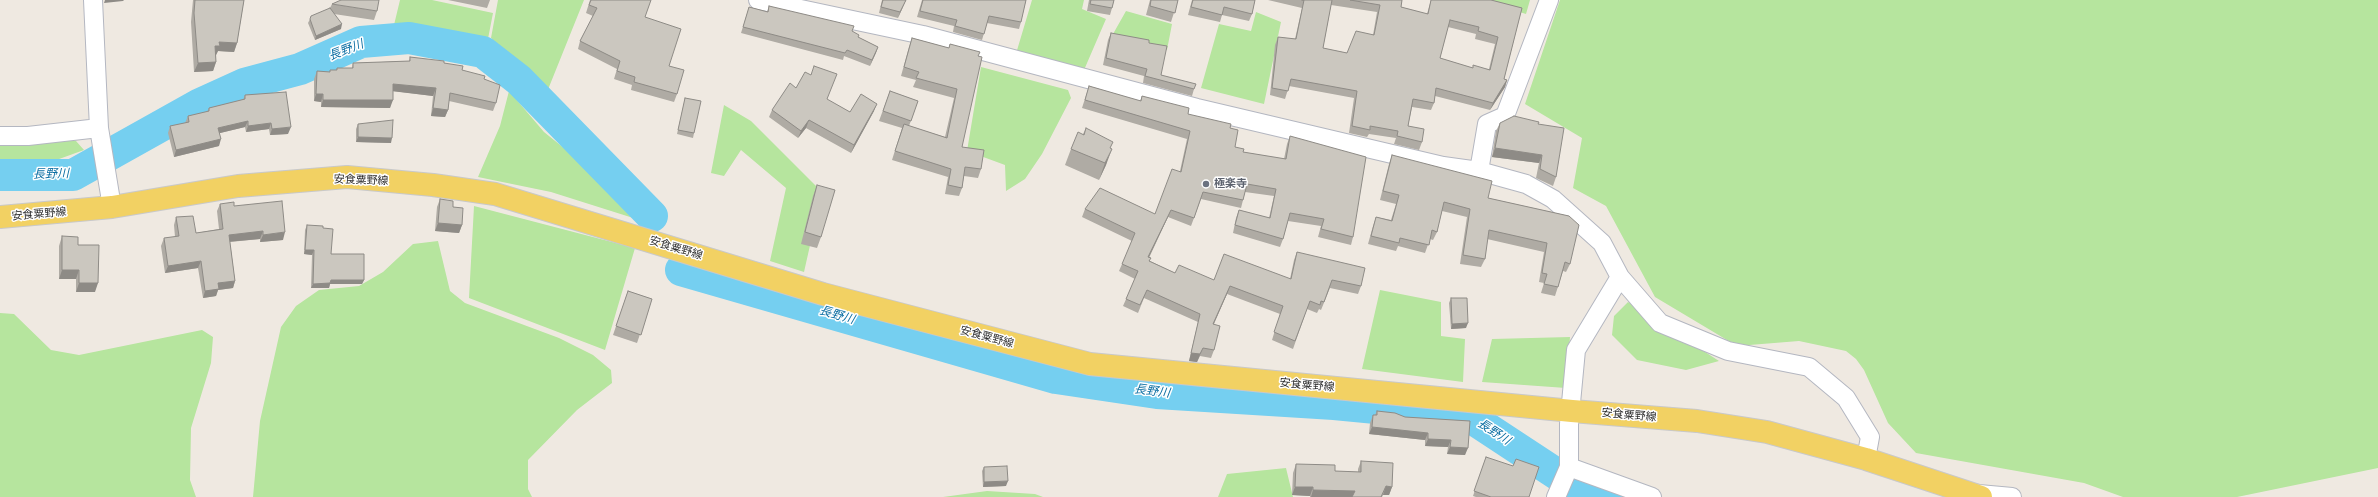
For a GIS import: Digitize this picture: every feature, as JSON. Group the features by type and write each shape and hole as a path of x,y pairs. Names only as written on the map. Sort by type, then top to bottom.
{"main road":[{"name":"安食粟野線","path":"0,217 112,207 238,186 347,177 433,185 495,194 824,294 1090,364 1572,411 1697,421 1760,430 1866,459 1975,495"}],"street":[{"path":"93,0 99,128 112,207"},
{"path":"758,0 924,35 1197,108 1443,166 1479,171 1526,184 1553,199 1602,243 1620,277 1660,323 1728,351 1809,367 1846,398 1870,437 1866,459"},
{"path":"1479,171 1487,124 1506,116 1549,0"},
{"path":"0,136 28,136 99,128"},
{"path":"1620,277 1576,350 1572,411 1569,424 1563,480 1652,497"},
{"path":"1975,495 2012,497"}],"green space":[{"path":"400,0 432,0 493,13 487,44 394,25"},
{"path":"498,0 584,0 547,92 491,38"},
{"path":"1032,0 1084,0 1082,9 1106,19 1081,77 1015,57"},
{"path":"1481,0 1530,0 1526,14"},
{"path":"1560,0 2378,0 2378,468 2237,497 2123,497 2084,483 1916,453 1888,423 1864,370 1856,359 1846,351 1799,341 1737,346 1655,297 1606,206 1573,188 1582,138 1525,104"},
{"path":"1126,11 1172,24 1167,50 1113,34"},
{"path":"1256,12 1281,22 1264,104 1201,88 1219,24 1251,31"},
{"path":"981,67 1068,90 1071,98 1042,154 1025,179 1006,191 1005,165 967,151"},
{"path":"509,91 544,132 570,153 609,177 649,223 551,192 478,177 500,126"},
{"path":"724,105 751,121 822,192 804,272 770,261 786,188 741,150 724,176 711,173"},
{"path":"0,141 76,141 84,150 37,167 0,168"},
{"path":"474,206 635,248 605,350 469,298"},
{"path":"438,241 450,291 465,303 559,338 593,355 611,370 612,383 577,410 528,460 528,489 532,497 253,497 260,421 281,327 296,306 319,290 359,286 383,272 413,244"},
{"path":"1380,290 1441,302 1441,336 1465,339 1463,382 1362,369"},
{"path":"1628,302 1719,361 1686,370 1637,360 1612,335 1614,316"},
{"path":"0,313 14,314 51,350 79,355 202,330 213,337 211,363 191,428 190,480 196,497 0,497"},
{"path":"1570,337 1566,388 1482,382 1492,339"},
{"path":"1286,468 1293,497 1218,497 1227,474"},
{"path":"987,491 1035,494 1043,497 943,497"}],"building":[{"path":"195,0 244,0 237,43 219,42 220,46 215,46 216,62 198,63 194,13"},
{"path":"341,0 379,0 377,11 332,4"},
{"path":"591,0 651,0 645,17 681,29 669,66 684,70 677,94 634,82 635,77 617,71 620,61 580,41 597,8 589,5"},
{"path":"883,0 906,0 900,12 881,7"},
{"path":"923,0 1026,0 1021,22 989,16 984,34 955,26 957,20 920,11"},
{"path":"1091,0 1114,0 1112,8 1090,4"},
{"path":"1151,0 1178,0 1175,13 1150,6"},
{"path":"1193,0 1255,0 1252,14 1224,7 1222,15 1191,7"},
{"path":"1304,0 1332,0 1323,48 1347,53 1356,31 1374,35 1380,5 1350,0 1402,0 1401,7 1428,14 1431,0 1491,0 1522,8 1504,79 1507,80 1493,103 1436,88 1434,103 1413,99 1408,126 1424,129 1422,142 1397,136 1398,131 1370,126 1370,130 1352,126 1357,91 1291,79 1288,91 1272,88 1278,37 1296,39","holes":["1450,20 1479,27 1478,31 1498,37 1490,70 1473,65 1473,68 1440,58"]},
{"path":"769,6 854,26 852,31 859,35 858,37 878,47 872,60 847,50 845,53 743,27 749,7 768,12"},
{"path":"330,8 342,24 316,36 310,19 311,16"},
{"path":"1111,33 1149,40 1149,43 1167,46 1161,75 1196,84 1194,89 1145,76 1147,69 1106,58"},
{"path":"912,38 949,48 950,44 980,52 978,56 982,57 962,147 984,150 981,169 965,167 962,188 948,185 951,169 895,151 904,124 947,138 957,89 916,78 919,72 904,67"},
{"path":"410,57 444,61 444,63 463,66 462,70 485,76 484,79 500,85 496,103 450,93 448,110 433,108 436,88 393,84 393,100 323,100 323,94 316,94 317,71 330,72 330,70 337,70 337,68 353,68 353,63 410,61"},
{"path":"814,66 837,74 827,99 850,112 861,94 877,104 854,145 809,120 801,131 772,110 790,83 796,88 805,72 811,75"},
{"path":"1089,86 1141,101 1142,96 1189,108 1188,114 1231,124 1230,128 1238,130 1235,147 1244,149 1243,152 1286,159 1290,136 1366,157 1353,237 1321,229 1324,219 1290,213 1283,239 1235,225 1239,210 1270,218 1276,189 1247,184 1243,200 1203,192 1194,218 1171,210 1148,257 1151,258 1149,261 1175,273 1179,265 1214,280 1224,254 1291,279 1297,252 1365,268 1361,286 1332,280 1324,302 1321,301 1320,305 1310,301 1295,341 1274,332 1283,306 1230,286 1213,324 1220,326 1214,350 1203,348 1200,354 1191,353 1200,314 1147,290 1140,305 1126,299 1138,271 1122,264 1135,233 1085,209 1100,188 1155,214 1172,169 1181,172 1190,131 1085,100"},
{"path":"890,91 918,101 911,121 883,111"},
{"path":"286,92 291,127 272,129 271,123 248,126 248,121 218,128 221,139 176,150 170,126 189,122 188,116 209,111 209,108 245,99 245,95"},
{"path":"685,98 701,101 694,133 678,130"},
{"path":"1514,116 1539,122 1538,124 1564,128 1556,177 1540,169 1542,155 1495,148 1500,123"},
{"path":"393,120 392,138 358,137 358,124"},
{"path":"1086,128 1113,142 1110,148 1112,149 1105,163 1071,149 1078,132 1084,135"},
{"path":"1392,155 1492,181 1488,198 1569,216 1579,225 1570,264 1565,262 1558,287 1544,284 1547,274 1542,273 1547,243 1489,230 1485,259 1463,255 1470,209 1444,202 1437,232 1432,230 1429,245 1400,238 1399,243 1371,236 1376,217 1392,221 1399,195 1383,191"},
{"path":"817,185 835,190 821,237 805,232"},
{"path":"440,199 453,201 453,207 463,208 462,225 438,223"},
{"path":"282,201 285,232 263,235 263,231 229,235 235,281 218,283 219,289 205,291 201,261 168,266 164,238 179,236 176,217 193,216 196,233 223,229 220,204 234,202 234,206"},
{"path":"307,225 323,226 323,228 333,229 331,254 364,254 364,280 331,280 330,283 313,284 314,250 305,250"},
{"path":"62,236 78,237 78,245 99,245 98,283 79,283 79,270 62,270"},
{"path":"628,291 652,299 641,335 616,326"},
{"path":"1451,298 1467,298 1468,323 1452,324"},
{"path":"1377,411 1395,413 1405,417 1470,421 1468,448 1450,447 1451,440 1428,439 1428,433 1372,427 1373,415 1377,415"},
{"path":"1486,457 1513,466 1516,459 1539,467 1529,497 1491,497 1474,491"},
{"path":"1361,461 1393,463 1392,487 1386,486 1381,497 1352,497 1355,491 1313,490 1313,487 1295,487 1296,464 1335,465 1335,471 1361,472"},
{"path":"1007,466 1008,481 984,482 984,467"}],"waterway":[{"name":"長野川","path":"0,175 73,175 200,104 244,84 300,69 361,42 409,38 483,52 519,80 652,216"},
{"name":"長野川","path":"681,270 1056,378 1157,393 1334,404 1470,417 1575,486 1615,497"}],"place":[{"name":"極楽寺","path":"1206,184"}]}
